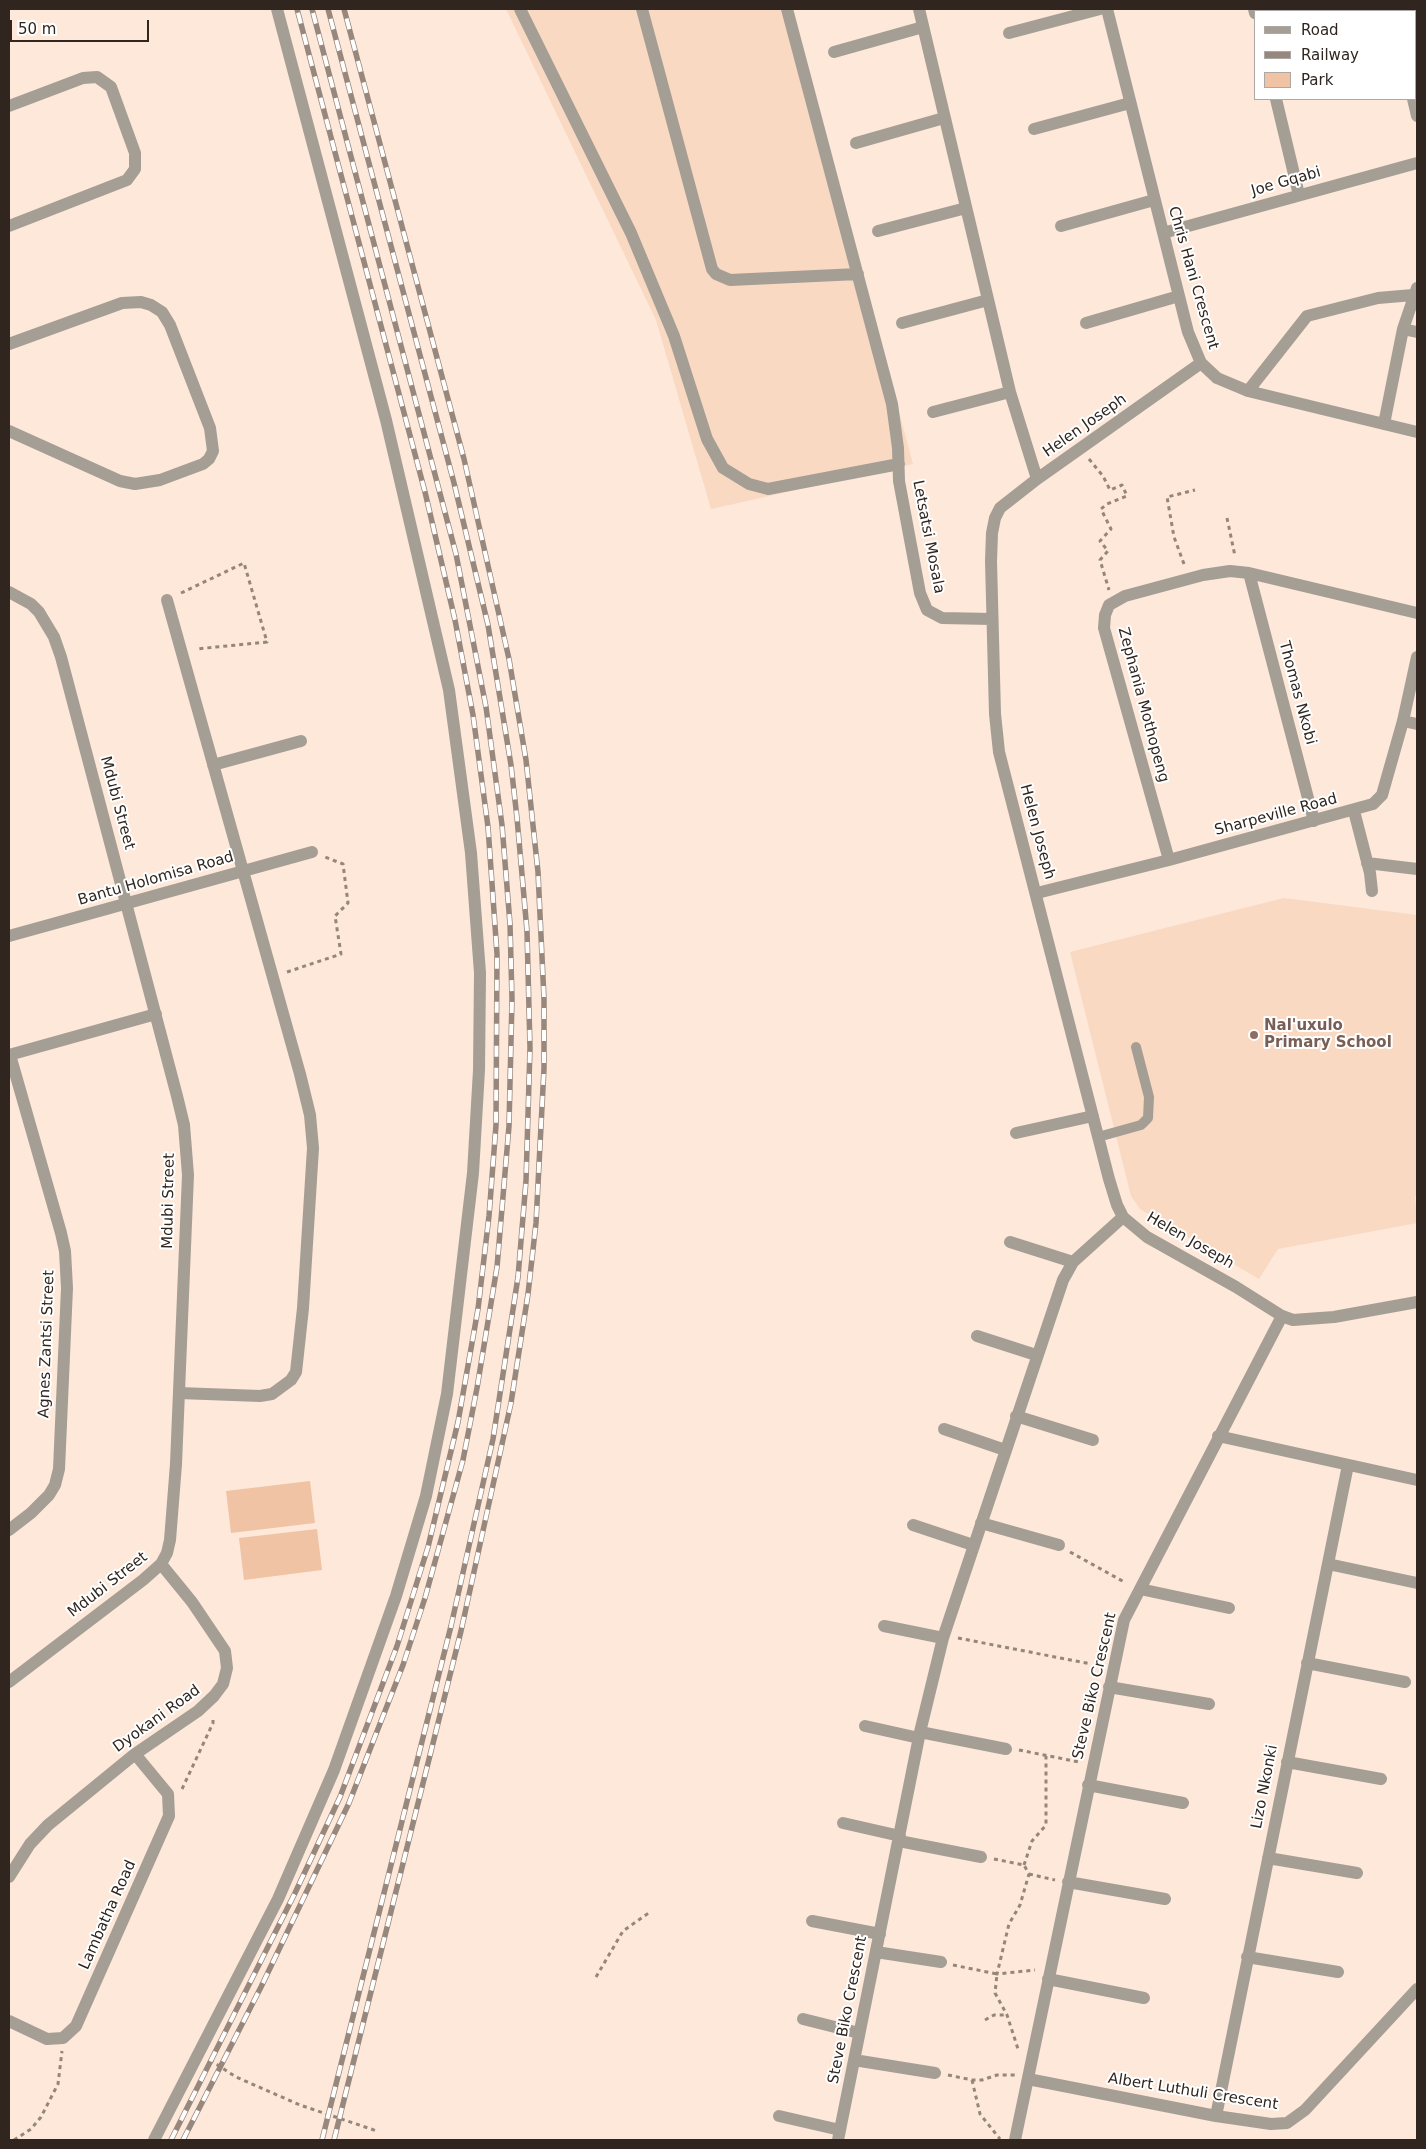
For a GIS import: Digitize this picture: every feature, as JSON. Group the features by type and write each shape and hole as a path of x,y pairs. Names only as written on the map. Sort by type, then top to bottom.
{"street":[{"path":"154,2140 278,1899 334,1770 396,1596 426,1496 447,1394 474,1173 479,1070 480,973 472,853 449,690 386,420 277,9"},
{"path":"520,9 631,233 674,336 707,439 723,468 749,484 768,489 899,464"},
{"path":"642,9 712,269 716,274 730,280 858,274"},
{"name":"Letsatsi Mosala","path":"787,9 892,404 899,464 899,482 920,593 927,610 942,618 992,619"},
{"path":"919,9 1010,392 1037,479"},
{"path":"1009,33 1100,9"},
{"name":"Chris Hani Crescent","path":"1107,9 1188,332 1201,363 1217,378 1248,391 1417,432"},
{"path":"834,52 923,27"},
{"path":"9,106 83,78 97,77 111,87 135,153 135,169 127,180 9,226"},
{"path":"1276,100 1299,195"},
{"path":"1413,100 1417,116"},
{"path":"1034,129 1130,103"},
{"path":"856,143 944,118"},
{"name":"Joe Gqabi","path":"1163,233 1417,163"},
{"path":"1061,226 1154,200"},
{"path":"878,231 966,208"},
{"path":"1248,391 1307,316 1378,298 1415,292 1403,328 1384,424"},
{"path":"1086,323 1179,296"},
{"path":"902,323 988,300"},
{"path":"9,344 122,303 141,302 151,305 162,312 170,325 210,428 213,451 210,459 203,464 160,480 135,484 120,481 9,431"},
{"path":"1403,328 1417,332"},
{"name":"Helen Joseph","path":"1201,363 1037,479 1000,508 995,518 992,544 994,714 999,752 1117,1205 1123,1217 1147,1237 1282,1316"},
{"path":"933,412 1010,392"},
{"path":"1116,599 1216,572 1235,572 1249,573 1417,613"},
{"name":"Thomas Nkobi","path":"1249,573 1314,820"},
{"name":"Mdubi Street","path":"9,592 30,604 39,612 54,637 128,904 184,1126 188,1159 179,1393 170,1540 161,1564 9,1682"},
{"name":"Zephania Mothopeng","path":"1116,599 1109,605 1105,615 1104,628 1169,860"},
{"path":"167,600 300,1074 312,1130 298,1363 291,1380 272,1394 260,1396 179,1393"},
{"name":"Sharpeville Road","path":"1037,893 1354,811 1373,804 1382,795 1403,721 1417,657"},
{"path":"1403,721 1417,724"},
{"path":"212,765 301,741"},
{"path":"1354,811 1372,891"},
{"name":"Bantu Holomisa Road","path":"9,933 128,904 312,852"},
{"path":"1367,863 1417,869"},
{"path":"10,1055 156,1014"},
{"name":"Agnes Zantsi Street","path":"9,1530 31,1513 49,1495 55,1485 59,1469 67,1288 65,1251 10,1055"},
{"path":"1016,1133 1093,1116"},
{"name":"Steve Biko Crescent","path":"839,2135 920,1735 943,1638 1036,1355 1063,1280 1073,1262 1123,1217"},
{"path":"1010,1242 1073,1262"},
{"path":"1282,1316 1299,1320 1334,1317 1417,1302"},
{"name":"Steve Biko Crescent","path":"1015,2140 1124,1620 1282,1316"},
{"path":"977,1336 1036,1355"},
{"path":"1016,1416 1093,1440"},
{"path":"944,1429 1005,1450"},
{"path":"1218,1436 1417,1480"},
{"name":"Lizo Nkonki","path":"1216,2116 1348,1465"},
{"path":"981,1523 1059,1545"},
{"path":"913,1525 973,1545"},
{"name":"Dyokani Road","path":"10,1873 30,1844 48,1825 135,1754 198,1710 214,1696 223,1684 227,1668 225,1651 192,1602 161,1564"},
{"path":"1328,1564 1417,1583"},
{"path":"1140,1589 1230,1608"},
{"path":"884,1626 943,1638"},
{"path":"1307,1663 1405,1682"},
{"path":"1109,1687 1209,1704"},
{"path":"865,1726 1006,1749"},
{"name":"Lambatha Road","path":"63,2038 76,2026 169,1816 168,1794 135,1754"},
{"path":"1287,1762 1381,1779"},
{"path":"1088,1785 1183,1803"},
{"path":"843,1823 981,1857"},
{"path":"1268,1858 1357,1873"},
{"path":"1068,1882 1165,1899"},
{"path":"812,1921 880,1934"},
{"path":"876,1952 941,1962"},
{"path":"1247,1957 1338,1972"},
{"path":"1048,1979 1144,1998"},
{"name":"Albert Luthuli Crescent","path":"1028,2079 1216,2116 1271,2124 1292,2121 1360,2053 1417,1989"},
{"path":"803,2019 859,2033"},
{"path":"9,2021 47,2039 63,2038"},
{"path":"854,2060 935,2073"},
{"path":"779,2116 839,2135"}],"lane":[{"path":"1098,1137 1141,1126 1148,1118 1148,1097 1136,1046"}],"path":[{"path":"1081,448 1103,476 1110,490 1122,485 1128,496 1107,504 1101,509 1111,529 1100,541 1108,551 1100,560 1102,573 1107,587 1116,599"},
{"path":"1189,579 1174,537 1167,497 1195,490"},
{"path":"1227,518 1232,536 1235,572"},
{"path":"167,600 244,563 267,642 181,650"},
{"path":"272,977 341,954 335,916 348,903 343,864 312,852"},
{"path":"1059,1545 1091,1566 1140,1589"},
{"path":"943,1638 963,1638 1091,1664"},
{"path":"181,1791 213,1723 214,1696"},
{"path":"1006,1749 1092,1766"},
{"path":"1016,2057 1018,2048 1007,2016 995,1993 997,1974 1009,1924 1020,1905 1029,1874 1024,1865 1032,1841 1046,1825 1046,1756"},
{"path":"981,1857 1024,1865"},
{"path":"1029,1874 1068,1882"},
{"path":"596,1977 623,1931 650,1912"},
{"path":"941,1962 997,1974 1034,1970 1048,1979"},
{"path":"985,2020 994,2016 1007,2016"},
{"path":"14,2140 41,2118 58,2084 63,2038"},
{"path":"199,2052 236,2077 300,2105 377,2131"},
{"path":"935,2073 972,2080 1012,2074 1028,2079"},
{"path":"972,2080 980,2114 1000,2140"}],"shaded area":[{"path":"506,9 792,9 913,464 711,509 656,320"},
{"name":"Nal'uxulo Primary School","path":"1284,898 1417,915 1417,1195 1415,1196 1417,1223 1278,1249 1259,1279 1140,1209 1131,1196 1070,952"}],"green space":[{"path":"310,1481 315,1523 231,1533 226,1491"},
{"path":"317,1529 322,1570 244,1580 239,1538"}],"railway":[{"path":"171,2140 295,1893 340,1797 397,1646 428,1547 458,1422 478,1309 489,1216 496,1125 497,954 488,827 473,715 455,620 425,492 297,9"},
{"path":"183,2140 261,1987 349,1803 403,1665 425,1598 463,1460 477,1388 497,1267 509,1126 512,999 510,924 502,825 486,707 456,554 312,9"},
{"path":"322,2140 451,1626 493,1439 518,1277 526,1181 530,1048 527,931 517,818 511,765 488,625 454,483 328,9"},
{"path":"334,2140 461,1631 511,1403 528,1294 536,1223 544,1068 544,999 538,872 526,760 509,659 464,459 344,9"}],"place":[{"name":"Nal'uxulo Primary School","path":"1254,1035"}]}
